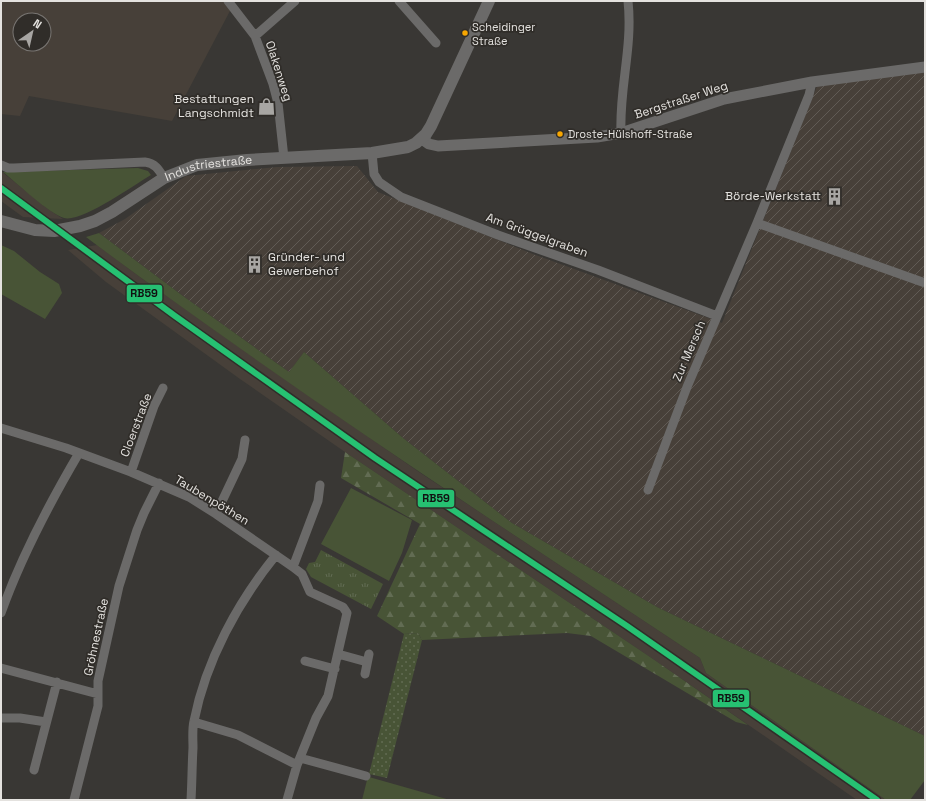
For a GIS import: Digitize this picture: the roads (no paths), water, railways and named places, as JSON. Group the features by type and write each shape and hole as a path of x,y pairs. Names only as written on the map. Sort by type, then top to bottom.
{"main road":[{"path":"422,139 431,126 489,1"},
{"name":"Industriestraße","path":"164,178 197,165 247,160 372,153 408,147 422,139"},
{"path":"1,220 35,230 54,231 80,226 95,221 112,212 164,178"}],"street":[{"name":"Olakenweg","path":"228,1 255,36 278,102 284,158"},
{"path":"255,36 295,1"},
{"path":"399,1 436,43"},
{"path":"621,133 622,107 629,42 630,21 628,1"},
{"name":"Bergstraßer Weg","path":"422,139 429,144 438,146 597,137 621,133 724,99 812,82 925,67"},
{"name":"Zur Mersch","path":"648,490 686,387 757,223 812,82"},
{"name":"Am Grüggelgraben","path":"372,153 374,174 379,182 401,196 717,316"},
{"name":"Industriestraße","path":"1,165 14,168 144,162 154,165 164,178"},
{"path":"757,223 925,283"},
{"name":"Cloerstraße","path":"131,472 154,406 163,388"},
{"name":"Taubenpöthen","path":"1,428 79,453 131,472 189,497 302,574 310,592 343,607 347,613 328,696 316,718 299,761 287,800"},
{"path":"216,514 242,458 245,440"},
{"path":"1,613 11,586 36,532 57,490 79,453"},
{"name":"Gröhnestraße","path":"74,800 98,706 98,681 119,586 137,530 159,483"},
{"path":"293,567 318,501 320,485"},
{"path":"191,800 194,722 202,688 221,643 240,604 260,574 276,555"},
{"path":"338,654 368,658 365,674"},
{"path":"305,661 335,669"},
{"path":"1,668 98,694"},
{"path":"34,770 57,682"},
{"path":"1,718 20,718 46,722"},
{"path":"194,722 238,735 299,761 366,776"}],"place":[{"name":"Scheidinger Straße","path":"465,33"},
{"name":"Bestattungen Langschmidt","path":"267,106"},
{"name":"Droste-Hülshoff-Straße","path":"560,134"},
{"name":"Börde-Werkstatt","path":"834,196"},
{"name":"Gründer- und Gewerbehof","path":"255,264"}]}
